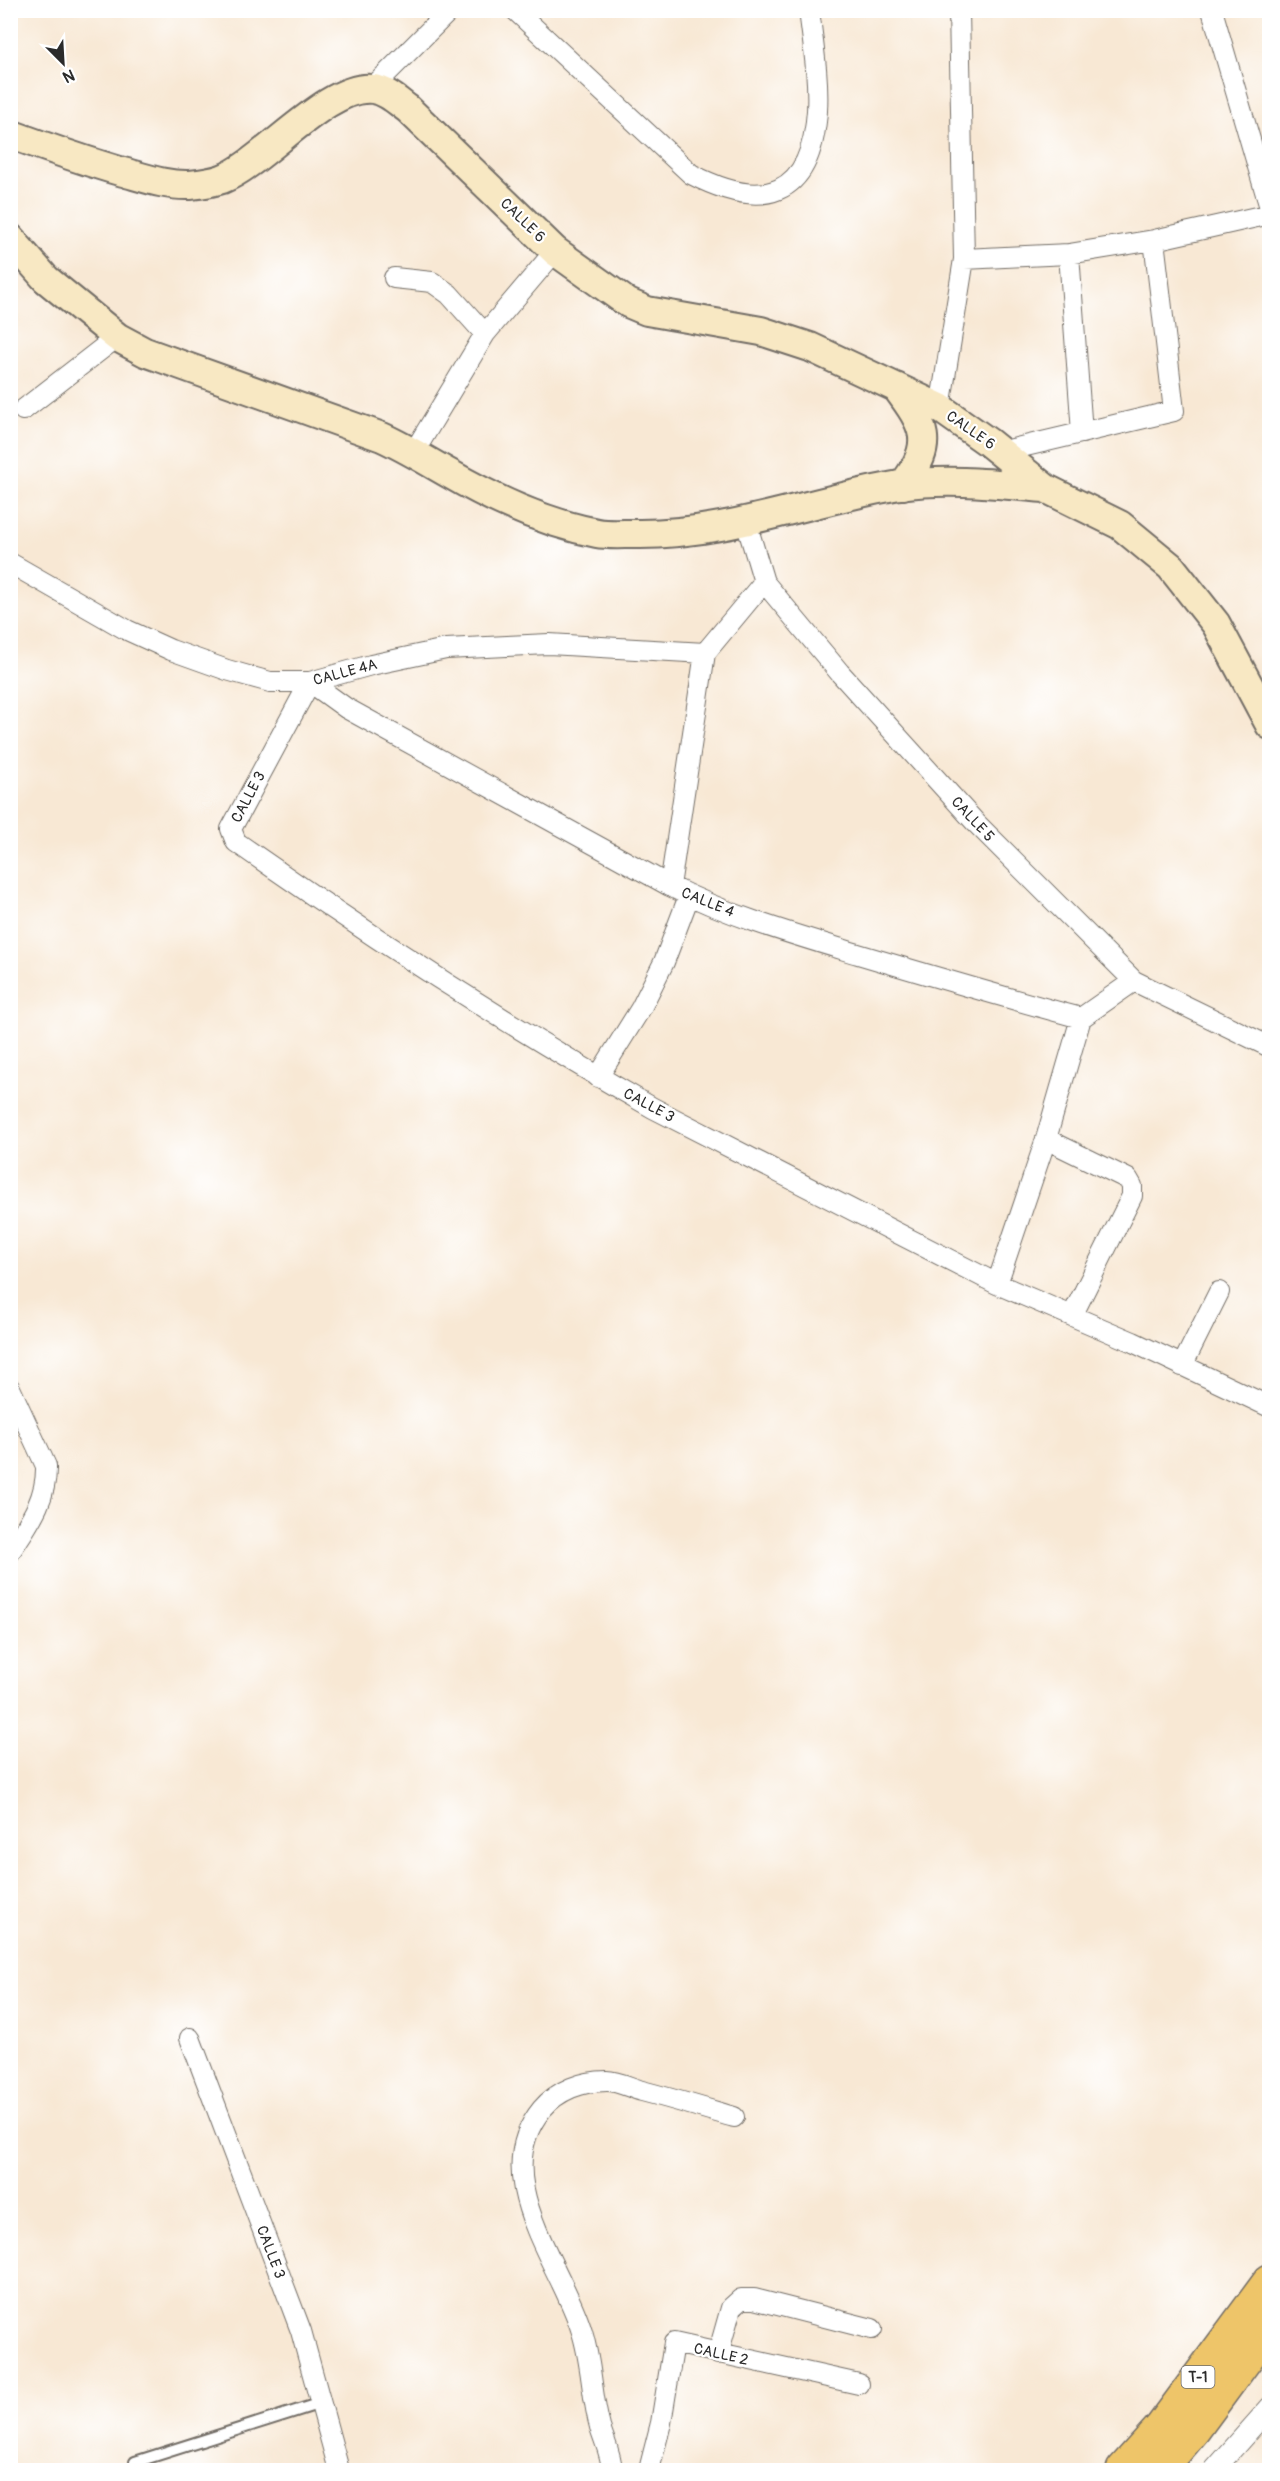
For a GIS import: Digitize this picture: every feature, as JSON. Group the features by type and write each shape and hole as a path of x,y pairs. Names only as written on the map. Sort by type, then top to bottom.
{"highway":[{"name":"T-1","path":"1124,2470 1162,2427 1269,2281"},
{"name":"T-1","path":"1159,2470 1194,2429 1269,2326"}],"street":[{"path":"10,135 158,182 191,185 222,179 257,157 331,102 348,92 371,89 450,10"},
{"path":"515,10 691,174 713,186 736,193 760,195 782,190 795,179 806,163 817,111 809,10"},
{"path":"940,408 964,259 960,10"},
{"path":"1212,10 1269,208"},
{"name":"CALLE 6","path":"371,89 389,95 408,109 555,251 628,303 646,311 761,331 810,347 940,408 1045,488 1120,525 1172,567 1216,624 1269,725"},
{"path":"964,259 1069,254 1154,240 1269,214"},
{"name":"CALLE 6","path":"10,238 46,279 117,337 145,352 382,437 414,452 451,475 534,515 598,534 664,535 746,522 839,498 903,485 962,482 1045,488"},
{"path":"1000,452 1171,413 1176,408 1154,240"},
{"path":"414,452 484,334 555,251"},
{"path":"1069,254 1082,433"},
{"path":"394,278 432,282 449,294 484,334"},
{"path":"23,410 117,337"},
{"path":"896,387 921,424 924,443 921,459 903,485"},
{"name":"CALLE 5","path":"746,522 764,582 840,673 976,823 1134,981 1269,1047"},
{"name":"CALLE 4A","path":"10,563 127,630 171,650 227,670 270,682 310,682 372,665 447,650 549,644 705,653"},
{"path":"670,886 705,653 764,582"},
{"name":"CALLE 4","path":"310,682 346,708 688,896 798,936 995,995 1081,1018"},
{"name":"CALLE 3","path":"310,682 231,829 236,842 353,924 598,1077 653,1108 997,1284 1269,1407"},
{"path":"598,1077 641,1008 664,962 688,896"},
{"path":"997,1284 1046,1139 1081,1018 1134,981"},
{"path":"1046,1139 1128,1179 1132,1186 1132,1196 1072,1316"},
{"path":"1182,1366 1219,1292"},
{"path":"10,1388 46,1466 43,1495 35,1513 10,1551"},
{"name":"CALLE 3","path":"190,2038 301,2331 339,2470"},
{"path":"612,2470 611,2456 600,2426 581,2327 540,2240 528,2201 521,2168 525,2138 536,2116 552,2097 574,2086 608,2081 734,2116"},
{"path":"718,2354 731,2308 741,2299 754,2300 872,2329"},
{"name":"CALLE 2","path":"649,2470 674,2343 860,2385"},
{"path":"1214,2470 1269,2408"}],"lane":[{"path":"135,2462 321,2403"}]}
